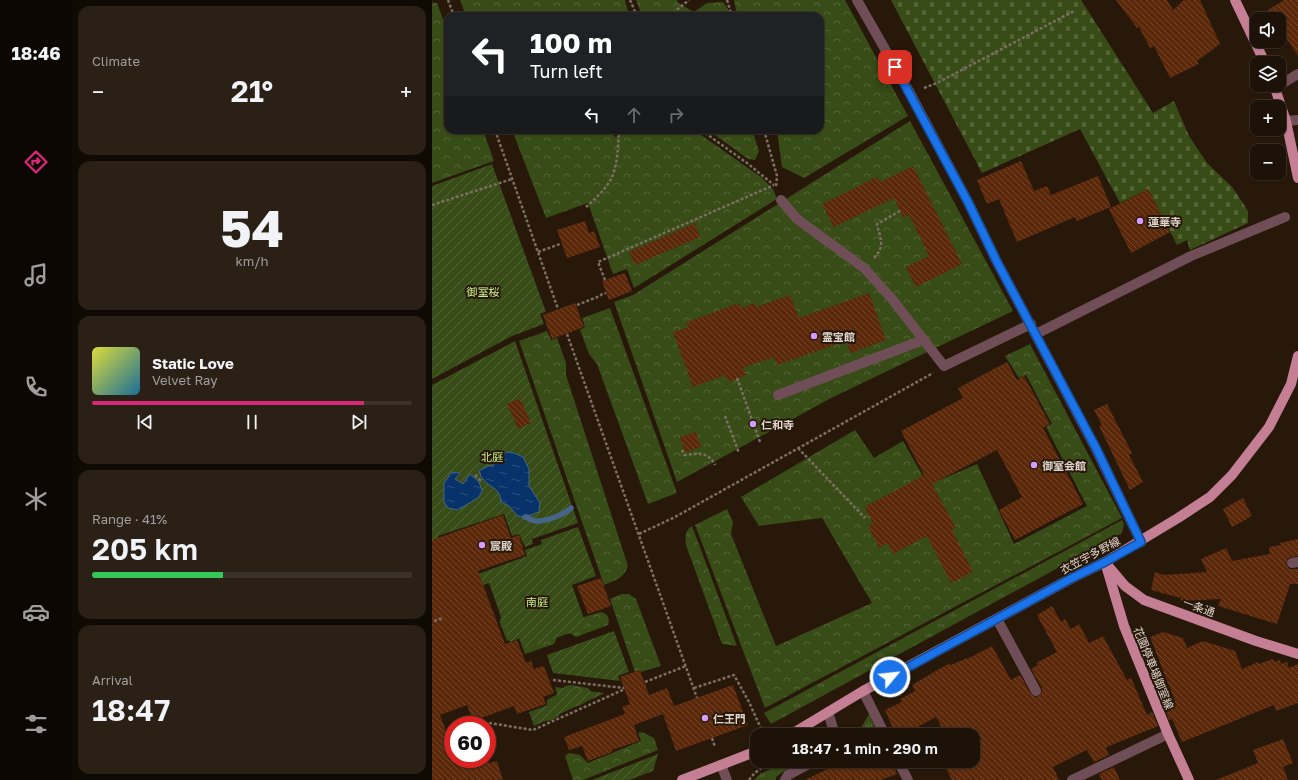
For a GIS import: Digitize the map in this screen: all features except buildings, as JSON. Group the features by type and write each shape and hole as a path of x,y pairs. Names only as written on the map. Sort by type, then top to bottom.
{"main road":[{"path":"1235,0 1262,56"},
{"path":"1286,121 1298,178"},
{"name":"衣笠宇多野線","path":"802,728 863,691 1141,542 1210,497 1232,475 1269,427 1291,384 1298,356"},
{"name":"一条通","path":"1105,562 1125,586 1144,600 1256,641 1298,654"},
{"name":"花園停車場御室線","path":"1105,562 1124,626 1168,734 1189,780"},
{"path":"682,780 750,754"}],"street":[{"path":"857,0 910,93 968,202 997,262 1096,448 1141,542"},
{"path":"1286,80 1298,74"},
{"path":"1286,121 1298,120"},
{"path":"781,200 797,218 864,268 892,299 944,366 1031,324"},
{"path":"1036,334 1191,256 1285,217"},
{"path":"778,395 923,340"},
{"path":"996,619 1036,690"},
{"path":"863,691 882,728"},
{"path":"828,712 833,728"},
{"path":"1072,780 1168,734"},
{"path":"722,765 728,780"},
{"path":"785,780 788,775 801,768"},
{"path":"902,768 908,780"}],"path":[{"path":"448,0 452,12"},
{"path":"630,0 635,12"},
{"path":"674,12 689,0"},
{"path":"727,0 731,12"},
{"path":"937,83 1074,11"},
{"path":"496,134 558,309"},
{"path":"586,207 601,193 611,179 616,158 619,134"},
{"path":"707,134 774,185 781,200"},
{"path":"765,134 777,176 776,187"},
{"path":"432,205 512,179"},
{"path":"605,280 598,262 774,185"},
{"path":"864,268 879,252 882,246 877,224 900,211"},
{"path":"538,252 560,244"},
{"path":"576,305 606,293"},
{"path":"567,334 697,698"},
{"path":"639,534 675,517 944,366"},
{"path":"737,378 760,442"},
{"path":"725,416 739,453"},
{"path":"798,448 865,518"},
{"path":"682,450 684,455 699,453 707,455 716,465"},
{"path":"475,475 482,482"},
{"path":"434,621 443,618"},
{"path":"645,682 686,666"},
{"path":"694,688 734,675 761,728"},
{"path":"496,724 533,730 624,689 553,680"},
{"path":"712,738 715,747"},
{"path":"749,780 754,773 761,768"}],"green space":[{"path":"460,0 625,0 628,12 464,12"},
{"path":"636,0 677,0 678,3 694,12 640,12"},
{"path":"734,0 845,0 908,116 804,178 782,167 778,134 824,134 824,12 737,12"},
{"path":"891,0 1081,0 1153,113 1174,101 1189,136 1207,163 1233,188 1248,211 1248,223 1190,250 1187,240 1177,245 1148,189 1120,203 1080,129 982,173"},
{"path":"432,1 433,3 437,3 444,22 444,134 484,134 494,161 432,183"},
{"path":"723,2 730,12 694,12 707,3"},
{"path":"910,121 1013,311 833,397 677,482 614,302 633,295"},
{"path":"514,134 613,134 615,137 624,134 700,134 761,177 773,189 777,199 634,288 627,269 613,274 588,203 546,218"},
{"path":"714,134 753,134 759,151 755,160 748,159"},
{"name":"御室桜","path":"492,164 546,312 540,314 544,324 512,336 432,379 432,186"},
{"path":"610,308 677,493 648,504 597,364 589,354 580,330 585,327 582,318"},
{"path":"547,331 551,340 557,338 566,363 566,375 628,566 622,576 604,585 519,341"},
{"name":"北庭","path":"515,341 578,523 532,539 533,544 525,547 519,534 512,536 504,514 438,536 440,540 432,542 432,385"},
{"path":"1030,344 1122,518 765,708 695,525 727,509 733,522 731,534 776,646 872,603 822,518 759,526 741,497 855,430 874,458 903,441 928,485 977,464 1014,544 1087,506 1046,427 1052,424 1026,375 1019,378 1005,356"},
{"path":"1122,520 1124,524 1122,533 771,724 764,713"},
{"path":"692,526 737,646 722,644 686,545 686,534"},
{"name":"南庭","path":"578,527 596,576 572,585 587,627 525,649 520,638 510,642 489,583 460,593 456,582 527,556 525,550 542,544 541,540"},
{"path":"622,594 629,594 636,599 661,666 641,672 640,670 635,672 610,599"},
{"path":"521,608 559,633 554,644 525,654 519,638 507,641 500,623 500,619"},
{"path":"600,612 605,613 608,616 608,625 576,637 568,631 575,620"},
{"path":"614,631 629,672 618,676 620,681 553,673 547,655"},
{"path":"571,685 588,688 590,690 590,693 585,697 584,703 560,710 559,716 552,720 541,722 547,705 547,700 556,695 565,686"},
{"path":"555,687 605,693 534,726 529,712 559,701"},
{"path":"869,714 875,728 861,728"},
{"path":"642,732 654,738 658,750 583,780 573,780 565,756 569,753 580,755 588,763 641,741 638,733"},
{"path":"658,754 653,771 629,780 592,780"},
{"path":"773,768 787,769 776,777 776,780 754,780 760,774"}],"water":[{"path":"506,452 514,453 523,457 529,469 529,486 540,503 539,512 525,517 518,516 509,506 501,502 498,492 481,477 479,471 488,466 494,465 494,459 499,457 501,458"},
{"path":"452,472 460,473 455,479 463,484 470,474 479,482 482,491 479,497 458,510 448,508 444,502 444,483"}],"waterway":[{"path":"525,517 539,521 559,515 571,508"}],"place":[{"name":"蓮華寺","path":"1140,221"},
{"name":"霊宝館","path":"814,336"},
{"name":"仁和寺","path":"753,424"},
{"name":"御室会館","path":"1034,465"},
{"name":"宸殿","path":"482,545"},
{"name":"仁王門","path":"705,718"}],"route":[{"path":"890,677 1141,542 1096,448 997,262 968,202 895,67"}]}
